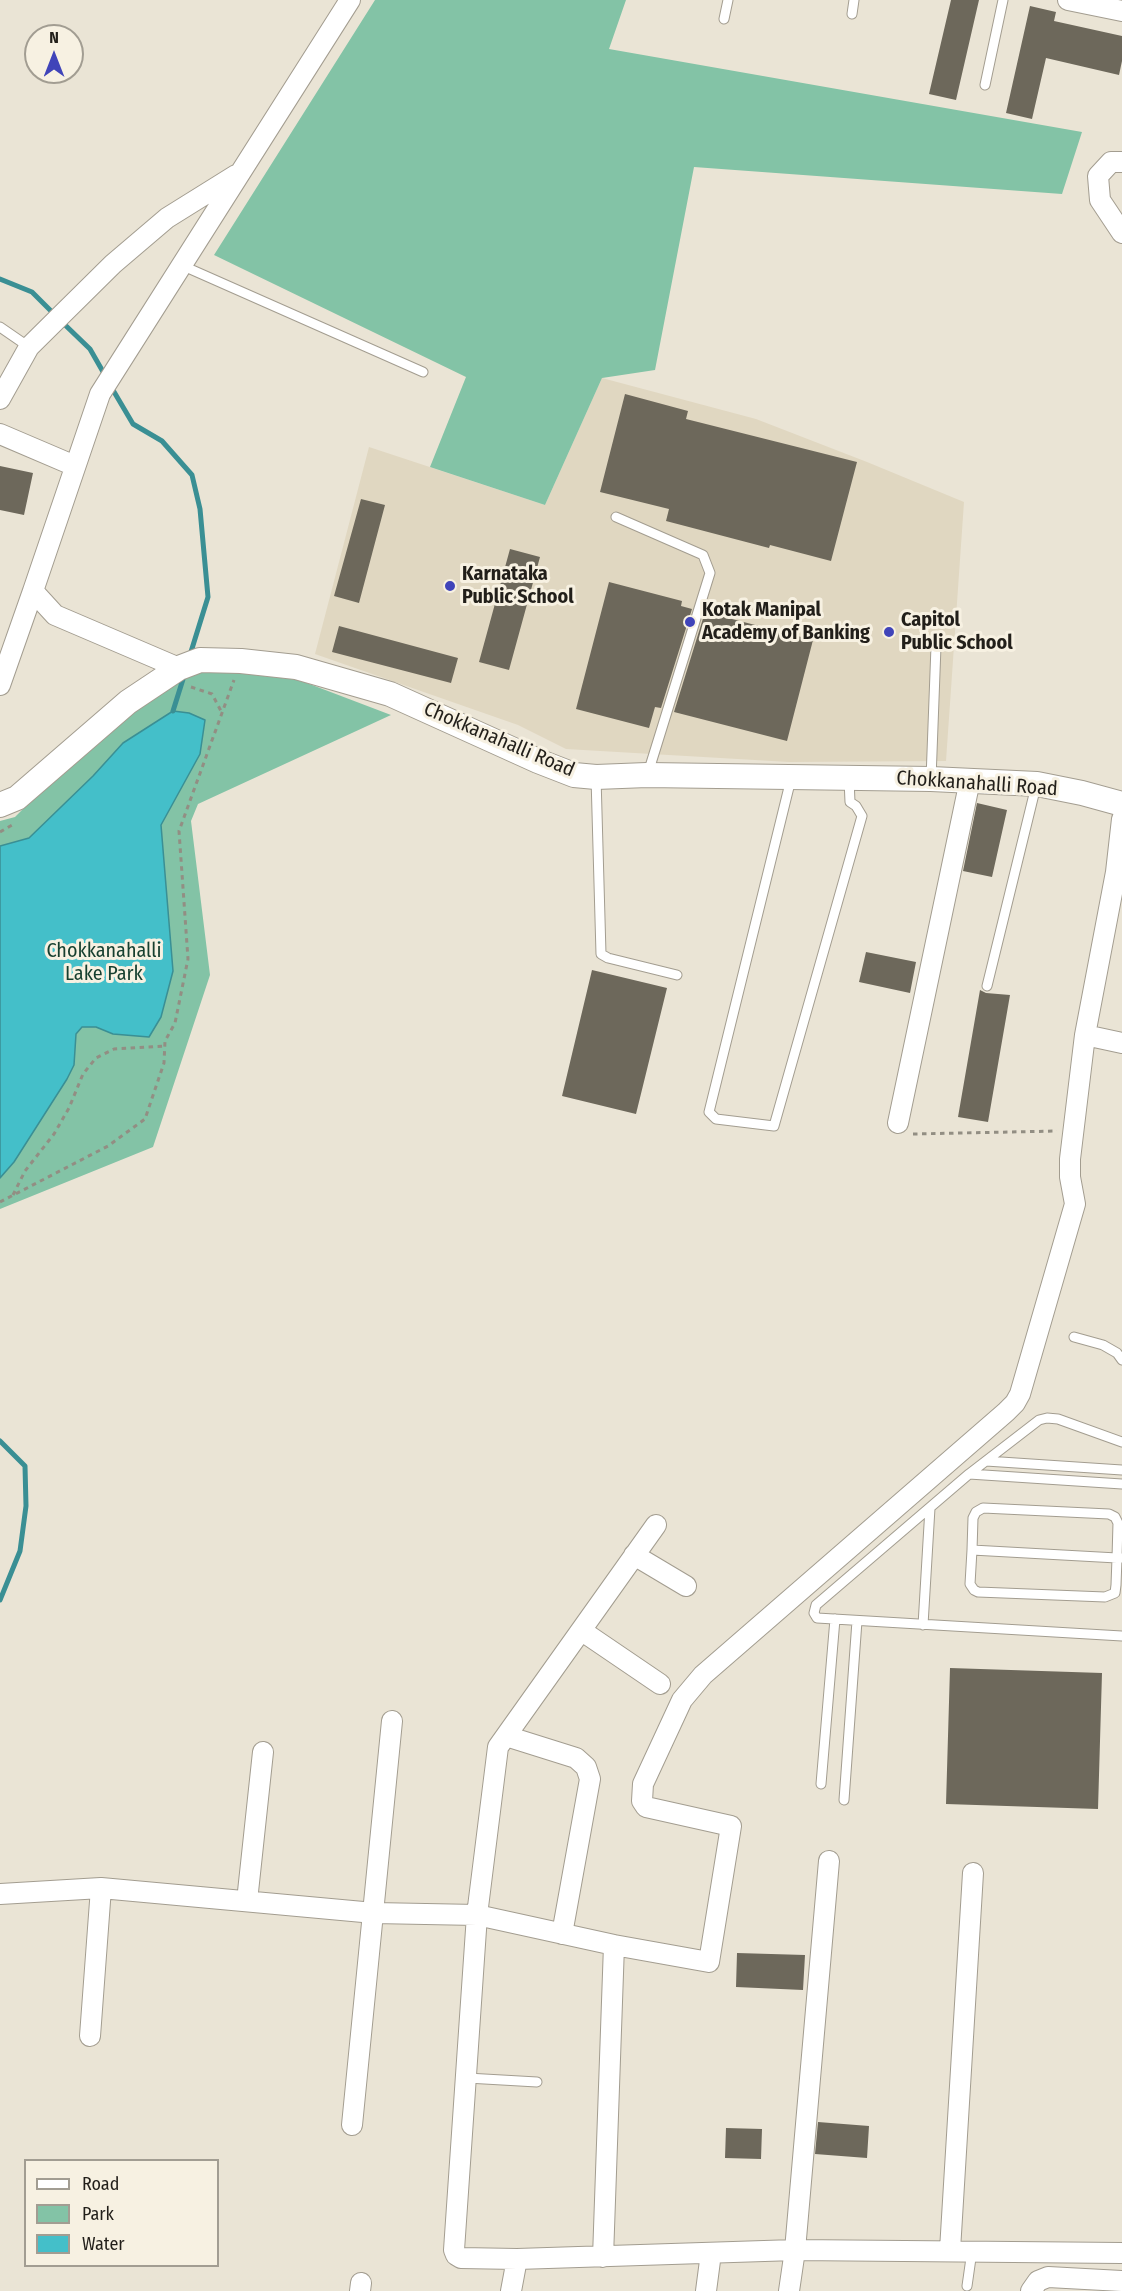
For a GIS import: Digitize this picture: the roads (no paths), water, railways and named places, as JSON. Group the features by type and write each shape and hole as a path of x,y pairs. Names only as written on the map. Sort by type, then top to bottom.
{"street":[{"path":"0,685 75,466 108,381 350,0"},
{"path":"1068,0 1122,11"},
{"path":"1122,162 1111,162 1098,176 1100,200 1122,233"},
{"path":"0,399 29,347 113,264 167,218 241,172"},
{"path":"0,434 75,466"},
{"path":"33,591 55,615 189,672"},
{"name":"Chokkanahalli Road","path":"189,672 241,661 296,667 390,694 574,775 931,779 1037,783 1122,804"},
{"path":"0,805 17,798 128,702 189,672"},
{"path":"906,1129 970,780"},
{"path":"0,1894 101,1888 374,1913 477,1915 614,1945 709,1962 731,1826 646,1807 642,1801 643,1784 682,1700 703,1674 1015,1403 1025,1381 1075,1204 1070,1177 1073,1131 1085,1035 1119,876 1122,819"},
{"path":"1085,1035 1122,1043"},
{"path":"656,1525 498,1747 477,1915 453,2250 456,2255 461,2258 517,2259 795,2250 1122,2253"},
{"path":"634,1555 686,1586"},
{"path":"582,1631 660,1684"},
{"path":"352,2125 392,1721"},
{"path":"506,1736 576,1758 586,1767 590,1779 562,1934"},
{"path":"247,1901 263,1752"},
{"path":"789,2291 795,2250 829,1861"},
{"path":"950,2250 973,1873"},
{"path":"90,2036 101,1888"},
{"path":"603,2257 614,1945"},
{"path":"706,2291 711,2253"},
{"path":"511,2291 517,2259"},
{"path":"1031,2291 1038,2281 1048,2277 1121,2284"}],"lane":[{"path":"724,19 728,0"},
{"path":"852,14 854,0"},
{"path":"985,85 1003,0"},
{"path":"181,265 423,372"},
{"path":"0,327 29,347"},
{"path":"616,517 703,555 710,573 647,775"},
{"path":"931,779 936,646"},
{"path":"596,777 601,954 608,958 677,975"},
{"path":"792,777 709,1112 716,1119 774,1126 862,816 856,806 850,802 849,778"},
{"path":"987,986 1037,783"},
{"path":"1074,1337 1102,1345 1117,1353 1122,1360"},
{"path":"1122,1442 1058,1419 1039,1420 969,1474 816,1605 814,1613 817,1618 857,1621 1122,1636"},
{"path":"986,1461 1122,1470"},
{"path":"969,1474 1122,1484"},
{"path":"923,1625 930,1508"},
{"path":"983,1508 1109,1514 1115,1516 1118,1523 1119,1558 1115,1593 1105,1597 978,1592 970,1584 972,1550 973,1518 976,1512 983,1508"},
{"path":"972,1550 1119,1558"},
{"path":"821,1784 835,1619"},
{"path":"844,1800 857,1621"},
{"path":"467,2078 537,2082"},
{"path":"967,2286 972,2251"}],"water":[{"path":"173,711 189,713 205,720 200,754 161,825 173,971 161,1017 149,1037 113,1034 96,1027 82,1027 76,1034 74,1065 67,1079 14,1162 0,1178 0,846 29,838 93,776 123,743"}],"waterway":[{"path":"0,279 32,292 55,315"},
{"path":"62,322 90,349 106,377"},
{"path":"110,385 133,424 162,441 192,475 200,509 208,597 190,655"},
{"path":"173,711 184,676"},
{"path":"0,1441 25,1466 26,1506 20,1551 0,1600"}],"place":[{"name":"Karnataka Public School","path":"450,586"},
{"name":"Kotak Manipal Academy of Banking","path":"690,622"},
{"name":"Capitol Public School","path":"889,632"}],"park label":[{"name":"Chokkanahalli Lake Park","path":"104,962"}]}
